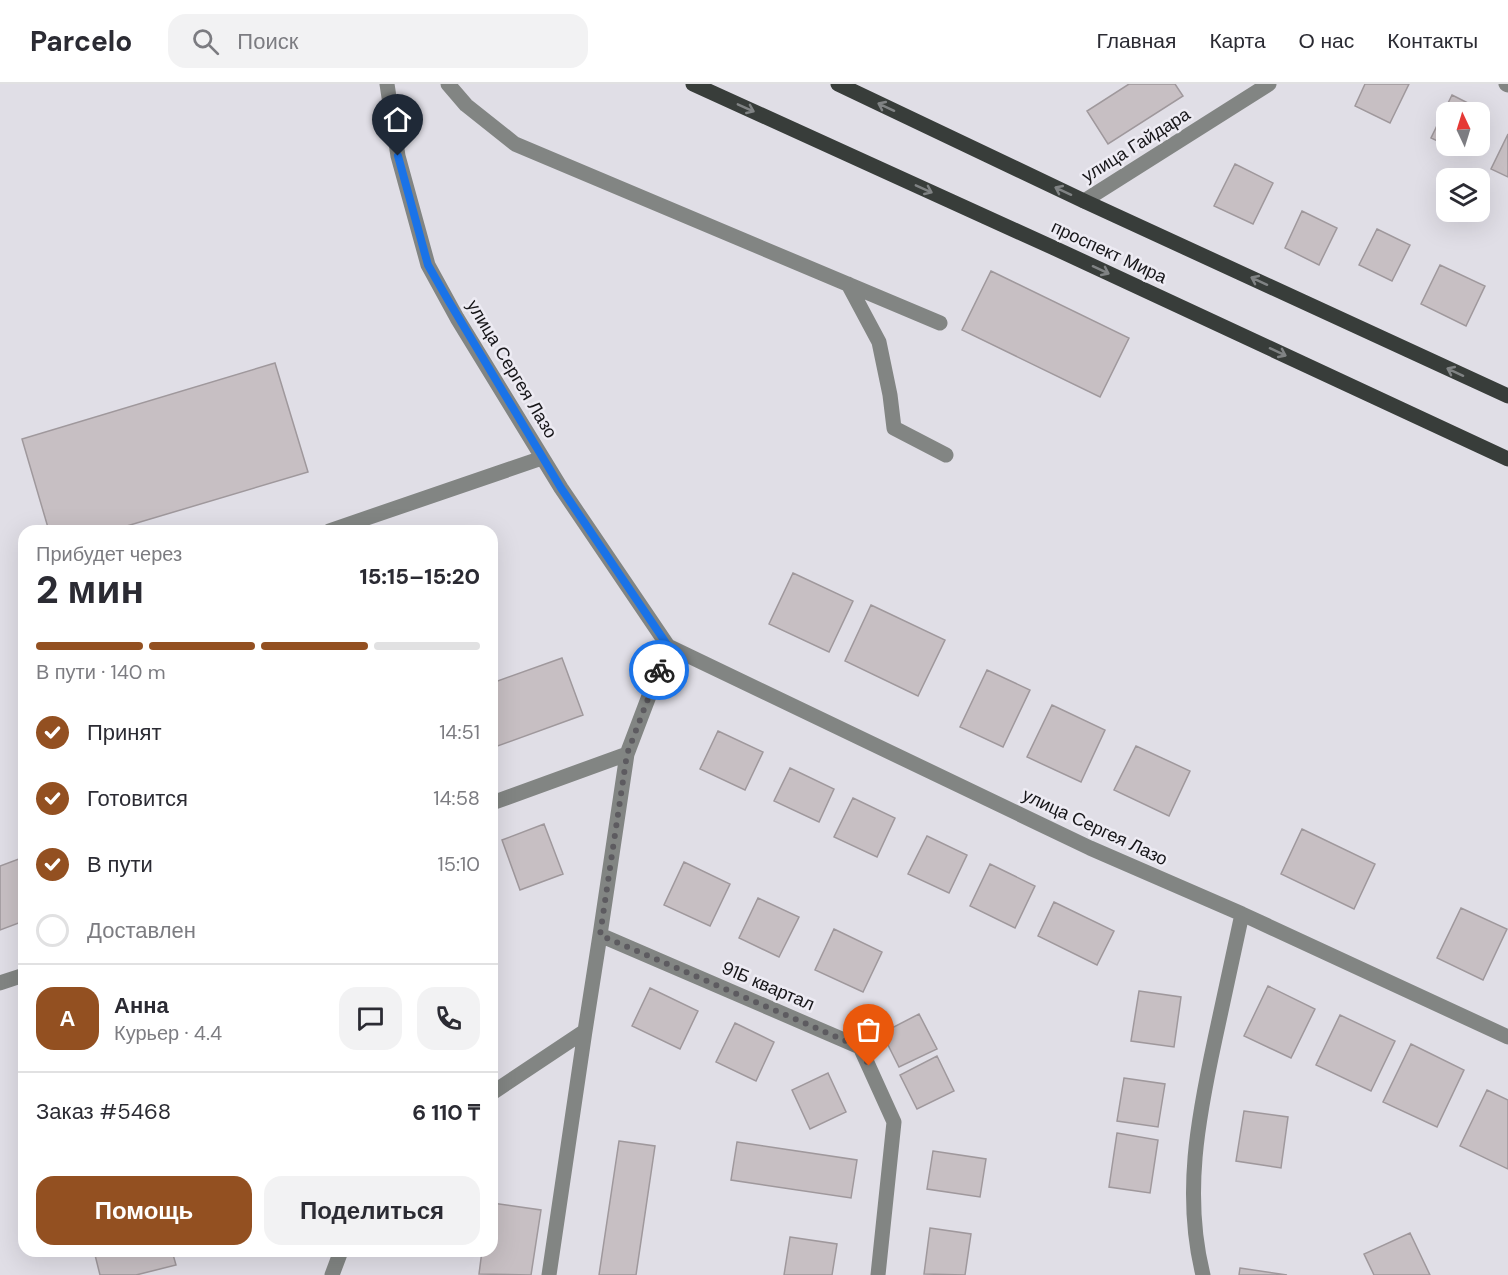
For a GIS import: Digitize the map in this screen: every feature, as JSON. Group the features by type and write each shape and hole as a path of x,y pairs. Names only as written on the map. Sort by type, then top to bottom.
{"main road":[{"name":"проспект Мира","path":"693,84 1065,253 1508,459"},
{"name":"проспект Мира","path":"838,84 1084,201 1508,396"}],"street":[{"name":"улица Сергея Лазо","path":"387,84 398,156 428,265 457,318 542,458 668,646 1090,848 1242,914 1508,1037"},
{"path":"448,84 466,105 515,144 940,323"},
{"name":"улица Гайдара","path":"1084,201 1269,84"},
{"path":"848,284 879,342 894,428 946,455"},
{"path":"347,525 542,458"},
{"path":"549,1275 627,754 668,646"},
{"path":"498,801 627,754"},
{"path":"1203,1275 1198,1257 1192,1203 1200,1113 1242,914"},
{"name":"91Б квартал","path":"600,935 860,1047 894,1122 878,1275"},
{"path":"0,983 18,977"},
{"path":"498,1089 585,1032"},
{"path":"332,1275 339,1257"}],"building":[{"path":"1129,84 1175,84 1183,96 1108,144 1087,111"},
{"path":"1365,84 1409,84 1390,123 1355,106"},
{"path":"1452,95 1466,102 1449,102"},
{"path":"1436,128 1436,140 1431,138"},
{"path":"1508,134 1508,177 1491,169"},
{"path":"1235,164 1273,183 1253,224 1214,206"},
{"path":"1302,211 1337,228 1319,265 1285,248"},
{"path":"1377,229 1410,245 1392,281 1359,265"},
{"path":"1440,265 1485,286 1466,326 1421,304"},
{"path":"991,271 1129,338 1100,397 962,330"},
{"path":"275,363 308,472 130,525 47,525 22,439"},
{"path":"793,573 853,601 829,652 769,624"},
{"path":"871,605 945,640 918,696 845,661"},
{"path":"562,658 583,715 498,746 498,681"},
{"path":"987,670 1030,690 1003,747 960,727"},
{"path":"1052,705 1105,730 1081,782 1027,757"},
{"path":"718,731 763,752 745,790 700,769"},
{"path":"1136,746 1190,771 1169,816 1114,790"},
{"path":"790,768 834,789 819,822 774,801"},
{"path":"853,798 895,818 877,857 834,837"},
{"path":"544,824 563,874 520,890 502,840"},
{"path":"1302,829 1375,864 1354,909 1281,874"},
{"path":"927,836 967,855 949,893 908,874"},
{"path":"18,859 18,923 0,930 0,866"},
{"path":"684,862 730,884 710,926 664,905"},
{"path":"990,864 1035,886 1015,928 970,906"},
{"path":"758,898 799,917 779,957 739,938"},
{"path":"1054,902 1114,931 1097,965 1038,936"},
{"path":"1461,908 1507,929 1483,980 1437,958"},
{"path":"834,929 882,952 863,992 815,970"},
{"path":"1268,986 1315,1009 1291,1058 1244,1036"},
{"path":"650,988 698,1011 680,1049 632,1026"},
{"path":"1139,991 1181,997 1174,1047 1131,1041"},
{"path":"919,1014 937,1049 899,1067 882,1033"},
{"path":"1340,1015 1395,1041 1371,1091 1316,1065"},
{"path":"735,1023 774,1042 756,1081 716,1062"},
{"path":"1411,1044 1464,1070 1437,1127 1383,1102"},
{"path":"937,1056 954,1091 917,1109 900,1075"},
{"path":"828,1073 846,1112 810,1129 792,1090"},
{"path":"1124,1078 1165,1084 1158,1127 1117,1121"},
{"path":"1487,1090 1508,1100 1508,1169 1460,1146"},
{"path":"1244,1111 1288,1117 1281,1168 1236,1161"},
{"path":"1117,1133 1158,1140 1150,1193 1109,1187"},
{"path":"619,1141 655,1146 636,1275 599,1275"},
{"path":"737,1142 857,1160 851,1198 731,1180"},
{"path":"933,1151 986,1159 980,1197 927,1189"},
{"path":"498,1204 541,1210 531,1275 479,1274 481,1257 498,1257"},
{"path":"930,1228 971,1234 965,1275 924,1274"},
{"path":"1410,1233 1430,1275 1374,1275 1364,1254"},
{"path":"790,1237 837,1244 832,1275 784,1275"},
{"path":"96,1257 174,1257 176,1265 136,1275 100,1275"},
{"path":"1240,1268 1287,1275 1239,1275"}],"way so far":[{"path":"659,670 627,754 600,935 860,1047 869,1066"}],"route":[{"path":"398,156 428,265 457,318 561,488 668,646 659,670"}]}
